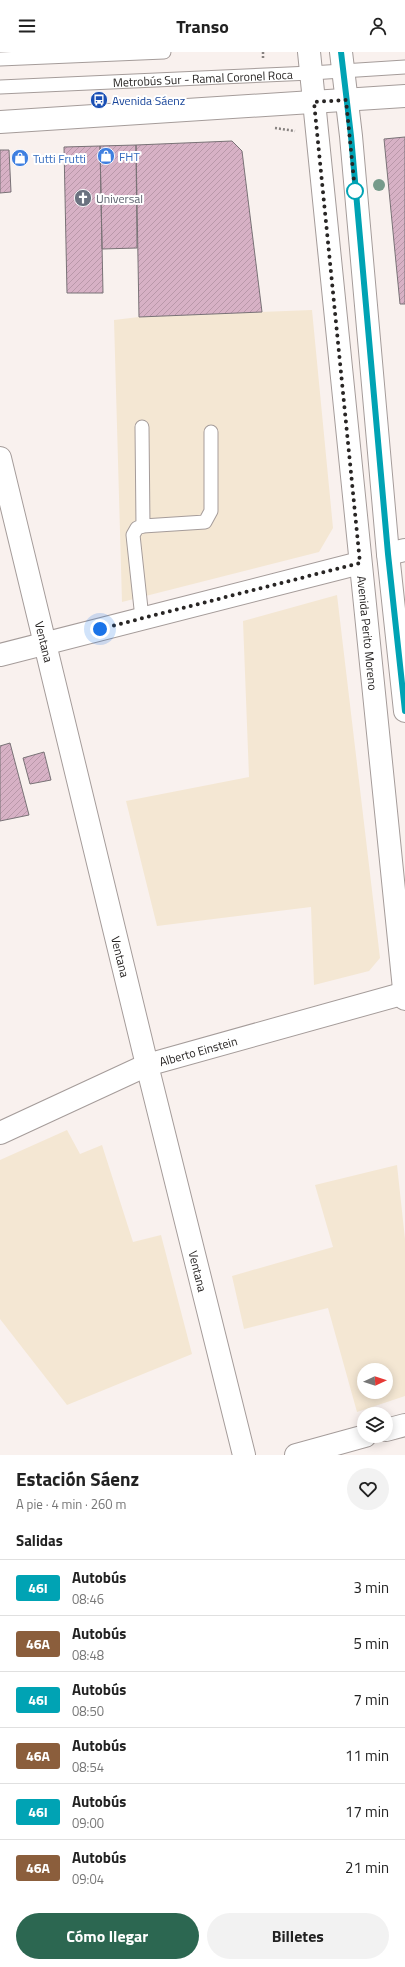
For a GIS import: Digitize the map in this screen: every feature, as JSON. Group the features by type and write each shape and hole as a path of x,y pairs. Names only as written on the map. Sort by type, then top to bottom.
{"main road":[{"name":"Avenida Perito Moreno","path":"309,52 405,995"},
{"path":"342,62 396,552 405,711"},
{"path":"0,122 405,96"},
{"name":"Ventana","path":"0,458 147,1065 244,1455"},
{"path":"0,655 360,563"},
{"name":"Alberto Einstein","path":"0,1133 147,1065 405,995"},
{"path":"393,1428 405,1425"},
{"path":"296,1455 357,1438"}],"lane":[{"path":"0,59 164,52"},
{"name":"Metrobús Sur - Ramal Coronel Roca","path":"0,87 312,73 342,62 405,67"},
{"path":"142,426 143,526"},
{"path":"142,618 133,535 137,528 143,526 205,522 211,511 211,432"}],"shaded area":[{"path":"312,310 333,528 319,552 122,602 114,320 139,317"},
{"path":"337,595 380,958 369,971 314,985 311,907 157,926 126,801 249,777 243,621"},
{"path":"67,1130 80,1154 102,1145 133,1242 161,1235 192,1354 67,1405 0,1319 0,1160"},
{"path":"397,1165 405,1239 405,1396 372,1407 357,1407 357,1412 328,1308 244,1329 232,1276 333,1247 315,1185"}],"building":[{"path":"405,137 405,304 400,304 384,139"},
{"path":"232,141 242,151 262,312 139,317 136,145"},
{"path":"136,145 137,248 102,249 100,146"},
{"name":"Universal","path":"100,146 103,293 67,293 64,147"},
{"path":"0,150 9,150 11,192 0,193"},
{"path":"10,743 29,815 0,821 0,746"},
{"path":"44,752 51,780 30,784 23,758"}],"bus line":[{"name":"46I","path":"341,52 351,136 357,218 388,554 405,711"}],"place":[{"name":"Avenida Sáenz","path":"99,100"},
{"name":"FHT","path":"106,156"},
{"name":"Tutti Frutti","path":"20,158"},
{"name":"Universal","path":"83,198"}],"route":[{"path":"100,629 360,563 323,194 318,129 314,102 346,100 351,136 355,191"}]}
